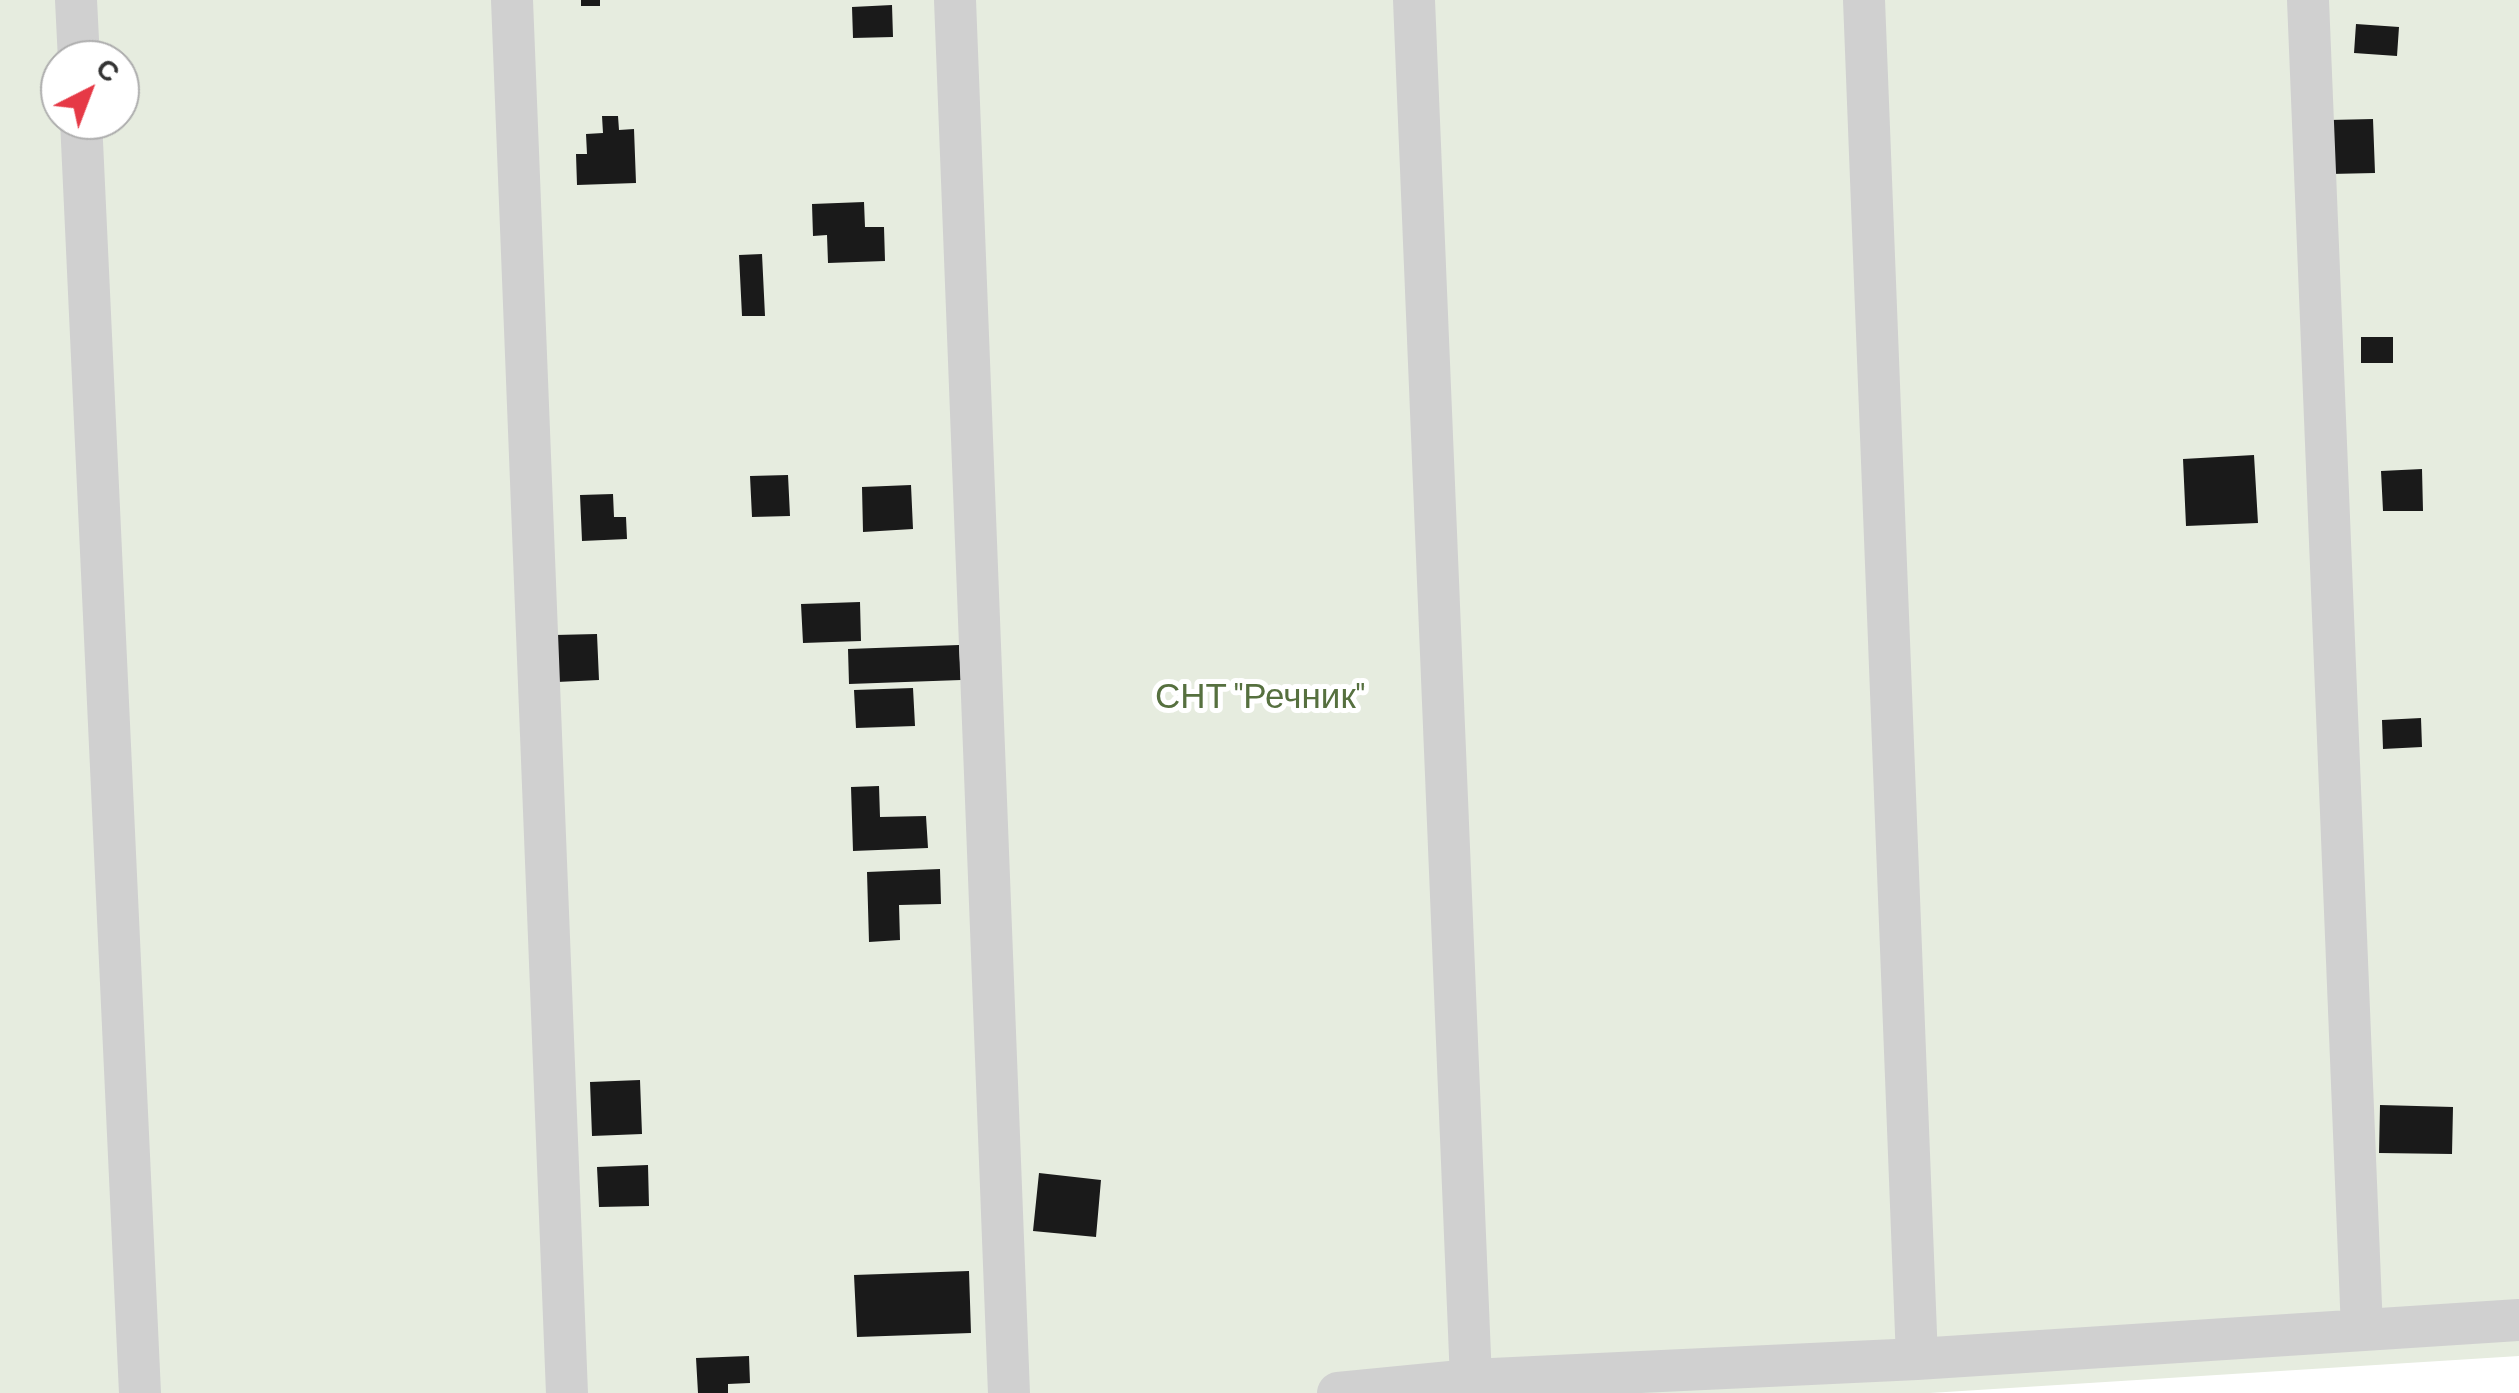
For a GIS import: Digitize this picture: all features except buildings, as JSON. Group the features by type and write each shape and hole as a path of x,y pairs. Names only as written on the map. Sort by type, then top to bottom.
{"street":[{"path":"76,0 78,40"},
{"path":"512,0 566,1393"},
{"path":"955,0 1009,1393"},
{"path":"1414,0 1471,1380"},
{"path":"1864,0 1917,1359"},
{"path":"2308,0 2362,1330"},
{"path":"83,140 140,1393"},
{"path":"1338,1393 1471,1380 1917,1359 2519,1320"}],"green space":[{"name":"СНТ \"Речник\"","path":"0,0 2519,0 2519,1356 1930,1393 0,1393"}]}
